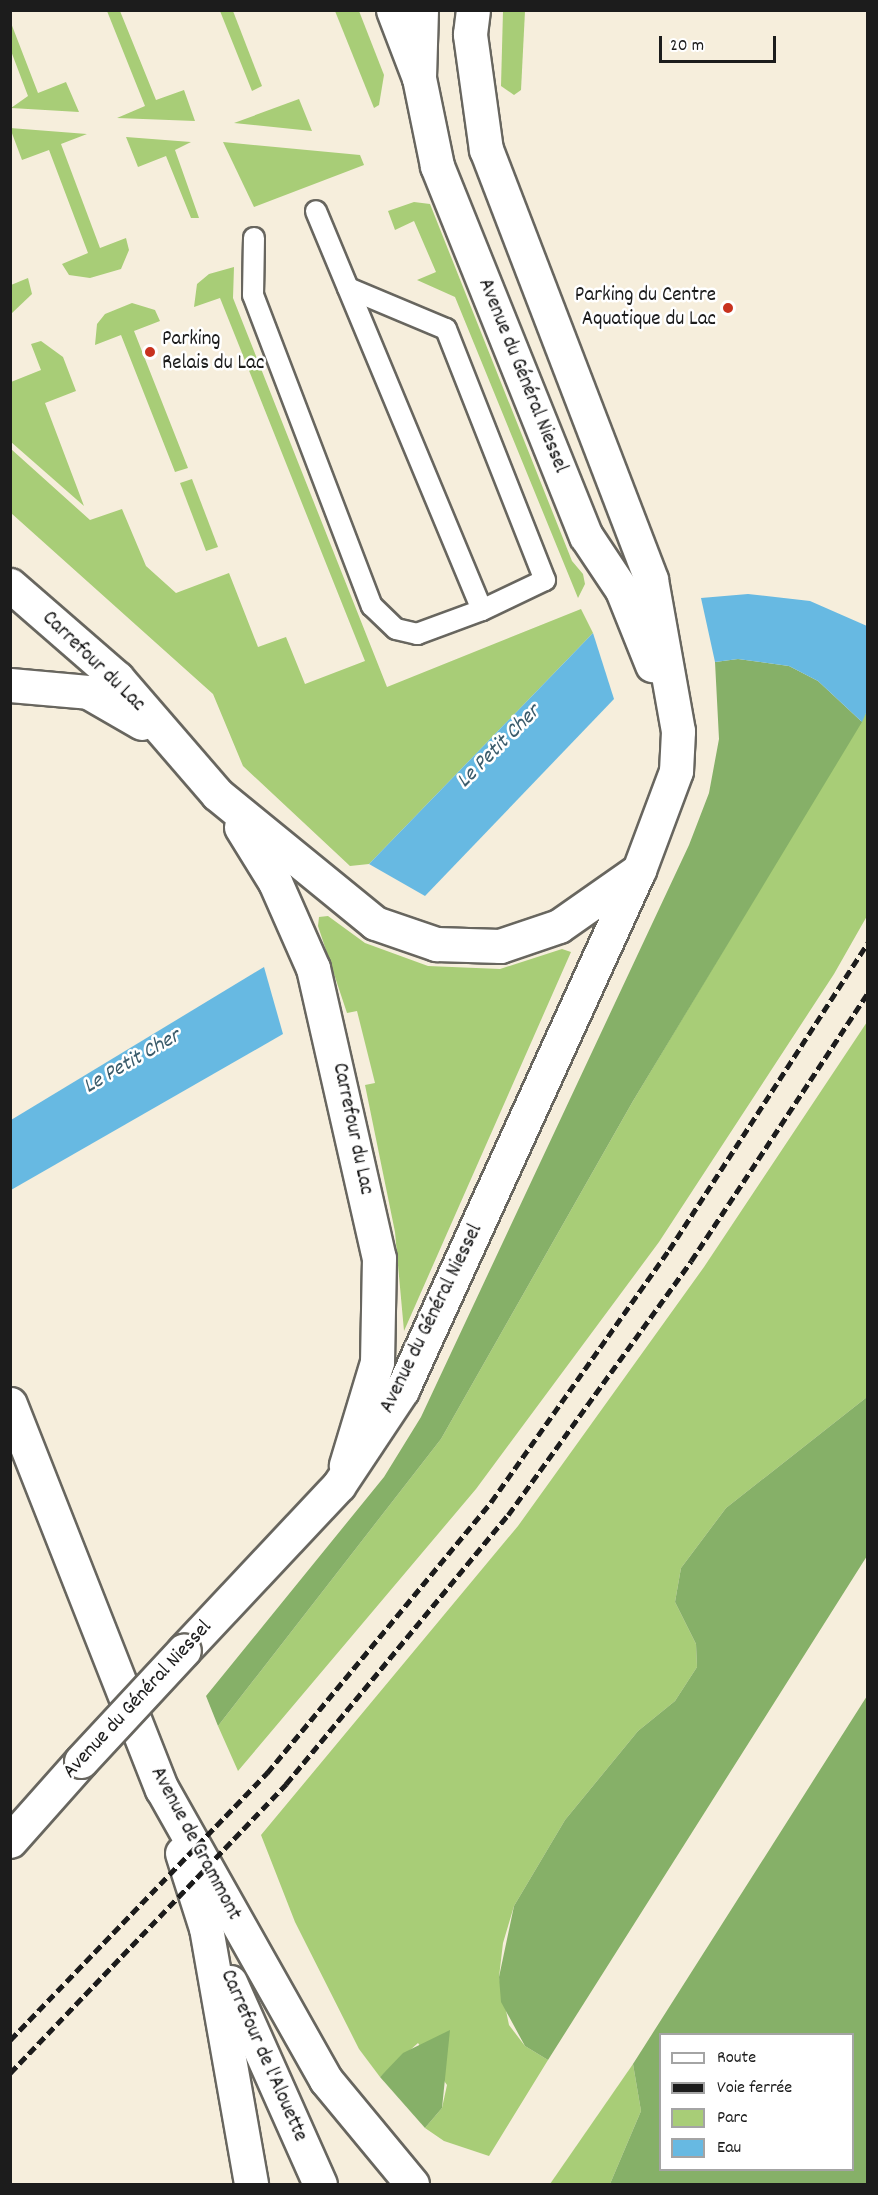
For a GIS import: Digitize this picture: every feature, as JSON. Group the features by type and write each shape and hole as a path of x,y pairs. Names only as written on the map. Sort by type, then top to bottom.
{"street":[{"name":"Avenue du Général Niessel","path":"393,10 419,78 436,166 586,536 622,590 678,731"},
{"path":"419,78 421,10"},
{"name":"Avenue du Général Niessel","path":"10,1841 81,1761 339,1485 402,1390 639,870 676,771 678,731 651,579 486,150 472,22"},
{"name":"Carrefour du Lac","path":"10,585 117,678 170,744 218,794 366,916 436,944 500,946 540,935 596,905 639,870"},
{"name":"Carrefour du Lac","path":"10,685 88,692 170,744"},
{"name":"Carrefour du Lac","path":"218,794 275,882 313,968 379,1258 377,1362 339,1485"},
{"name":"Avenue de Grammont","path":"10,1404 162,1789 326,2080 412,2184"},
{"name":"Carrefour de l'Alouette","path":"162,1789 206,1928 320,2184"},
{"name":"Carrefour de l'Alouette","path":"206,1928 250,2184"}],"lane":[{"path":"316,212 482,610"},
{"path":"254,238 254,295 372,606 396,628 417,634 482,610 545,580 446,329 348,288"}],"green space":[{"path":"107,11 120,11 156,100 184,90 195,121 117,118 145,106"},
{"path":"220,11 233,11 262,86 252,91"},
{"path":"335,11 359,11 384,75 379,105 374,108"},
{"path":"503,11 525,11 521,90 514,95 501,86"},
{"path":"11,23 38,93 66,82 79,112 11,108 28,96 11,51"},
{"path":"299,99 312,131 234,123"},
{"path":"10,128 87,134 61,144 100,248 126,238 129,250 121,269 90,278 69,275 62,264 88,253 49,150 22,160"},
{"path":"126,137 191,142 175,150 199,218 191,218 166,156 138,167"},
{"path":"223,142 360,155 364,165 254,207"},
{"path":"414,202 430,204 572,561 583,574 585,584 578,598 455,297 417,280 436,272 414,221 395,230 388,211"},
{"path":"234,267 233,298 387,687 581,609 593,633 369,864 350,866 243,766 213,694 11,513 11,449 90,520 122,509 146,566 176,593 229,573 258,647 286,637 305,684 365,661 220,298 194,307 197,284 209,274"},
{"path":"28,278 32,294 11,314 11,285"},
{"path":"132,303 155,310 160,321 134,331 188,468 175,472 121,335 95,345 97,324 105,314"},
{"path":"41,341 63,357 76,391 45,403 84,506 11,442 11,382 41,370 31,344"},
{"path":"192,479 218,547 206,551 180,483"},
{"path":"738,659 789,666 818,681 862,722 633,1101 441,1439 218,1726 206,1696 384,1477 421,1417 689,845 709,793 719,739 715,662"},
{"path":"867,711 867,916 834,974 659,1242 476,1489 238,1771 218,1726 441,1439 633,1101"},
{"path":"328,916 365,943 428,966 500,969 562,949 571,952 404,1331 395,1232 365,1085 375,1083 357,1011 347,1013 318,926 319,917"},
{"path":"867,1022 867,1397 726,1508 681,1568 675,1602 696,1644 697,1667 675,1701 638,1731 565,1820 514,1906 503,1943 499,1977 509,2025 525,2046 548,2060 489,2156 444,2141 425,2128 442,2108 447,2085 418,2043 380,2077 359,2049 295,1922 261,1835 518,1526 704,1267"},
{"path":"867,1397 867,1556 548,2060 525,2046 501,2002 499,1977 514,1906 565,1820 638,1731 675,1701 697,1667 696,1644 675,1602 681,1568 726,1508"},
{"path":"867,1696 867,2184 610,2184 641,2111 633,2064"},
{"path":"450,2030 442,2108 425,2128 380,2077 403,2053"},
{"path":"633,2064 641,2111 610,2184 550,2184"}],"water":[{"path":"748,594 810,601 867,626 867,711 862,722 818,681 789,666 738,659 715,662 701,598"},
{"name":"Le Petit Cher","path":"593,633 614,699 425,896 369,864"},
{"name":"Le Petit Cher","path":"264,967 283,1034 11,1190 11,1120"}],"railway":[{"path":"10,2040 267,1773 491,1502 669,1250 868,942"},
{"path":"10,2073 286,1784 508,1515 691,1261 868,993"}],"place":[{"name":"Parking du Centre Aquatique du Lac","path":"728,308"},
{"name":"Parking Relais du Lac","path":"150,352"}]}
